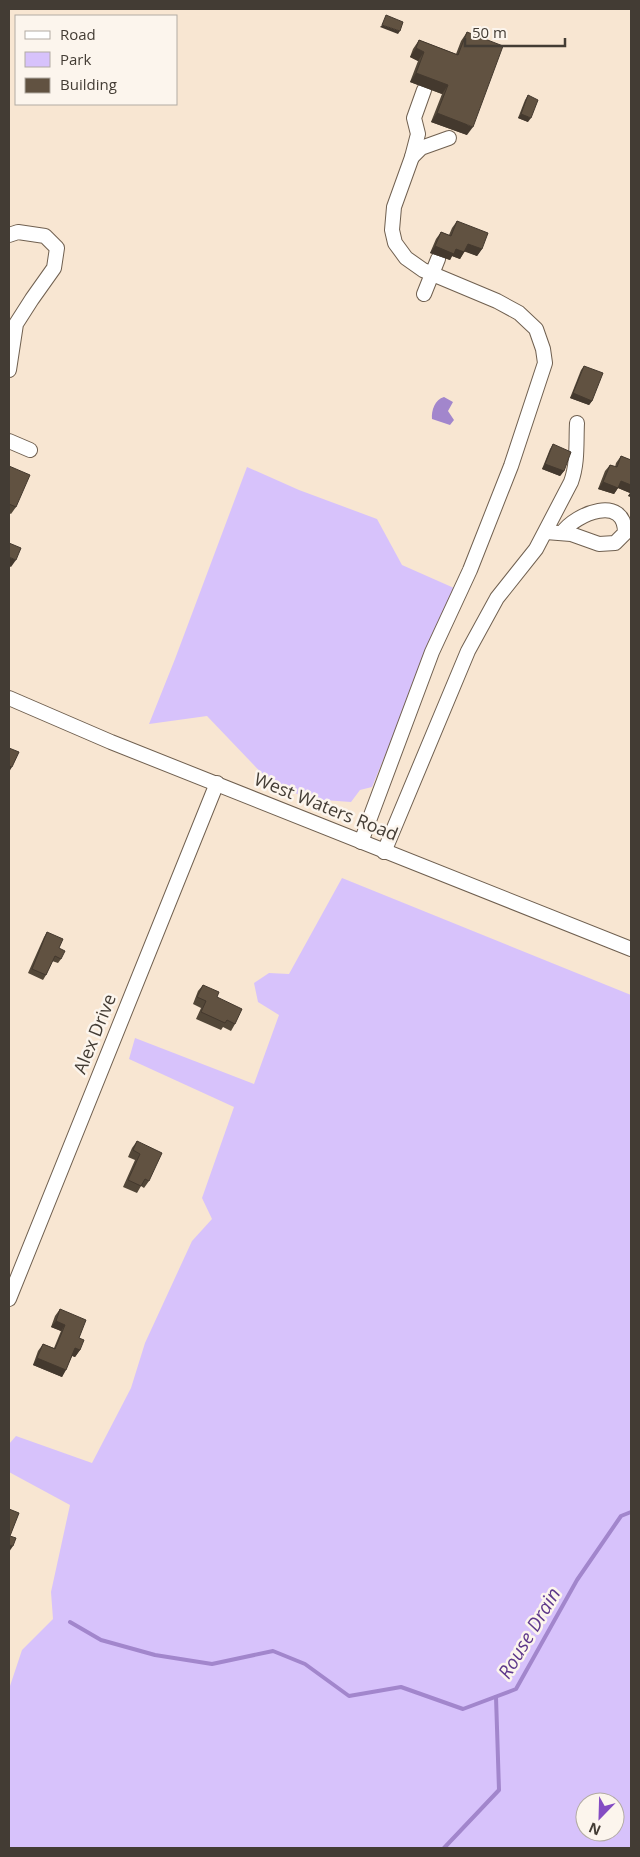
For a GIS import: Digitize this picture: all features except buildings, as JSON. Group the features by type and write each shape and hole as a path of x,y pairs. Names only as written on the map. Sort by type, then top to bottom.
{"street":[{"path":"360,842 432,652 470,570 511,466 545,363 543,348 536,329 519,313 498,301 432,274 406,258 395,243 392,230 394,207 418,134 414,118 424,90"},
{"path":"412,156 421,148 449,138"},
{"path":"9,235 18,232 45,236 57,248 54,268 32,299 12,322 9,370"},
{"path":"424,294 438,259"},
{"path":"384,852 476,636 497,598 536,549 575,473 577,423"},
{"path":"9,441 30,450"},
{"path":"546,532 562,532"},
{"name":"West Waters Road","path":"9,698 111,742 631,949"},
{"name":"Alex Drive","path":"9,1298 217,783"}],"green space":[{"path":"247,467 299,490 377,519 402,565 454,588 372,787 360,790 351,802 310,799 272,784 207,716 149,724"},
{"path":"342,878 631,995 631,1848 9,1848 9,1689 22,1650 53,1619 51,1592 70,1505 9,1472 9,1444 16,1436 92,1463 131,1388 145,1343 192,1241 212,1219 202,1198 234,1107 129,1059 135,1038 254,1084 279,1015 258,1002 254,983 269,973 289,974"}],"shaded area":[{"path":"444,397 453,402 448,411 454,420 450,425 432,419 434,406 438,400"}],"waterway":[{"path":"70,1622 101,1640 155,1655 212,1664 273,1651 305,1664 349,1696 401,1687 463,1709 516,1689 577,1580 621,1516 631,1512"},
{"name":"Rouse Drain","path":"444,1848 499,1790 496,1697"}]}
